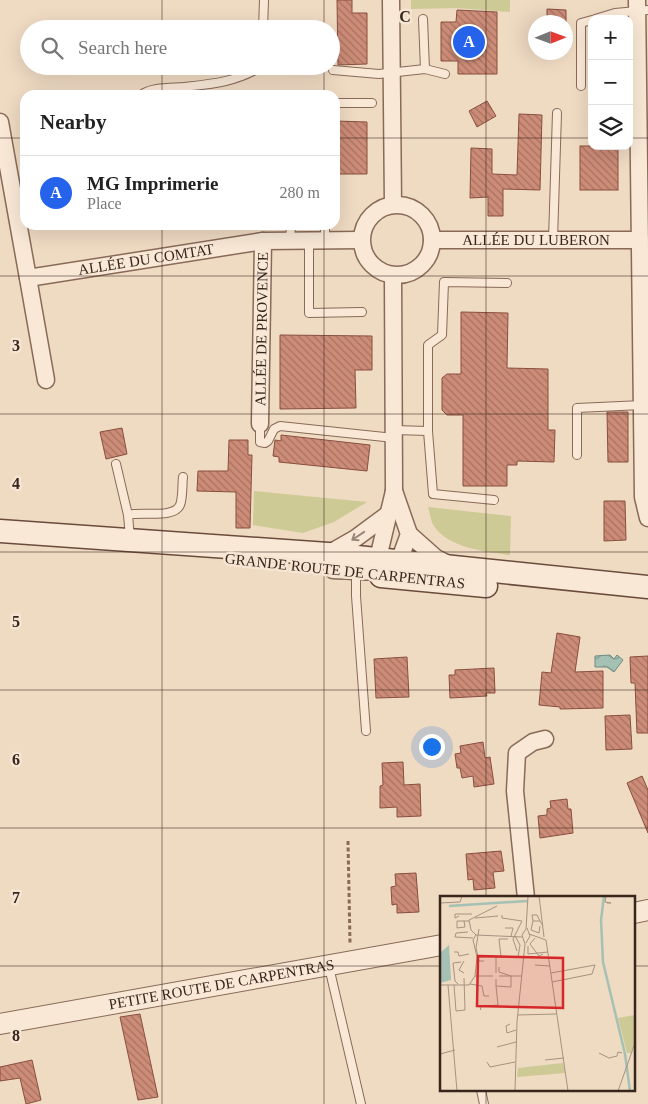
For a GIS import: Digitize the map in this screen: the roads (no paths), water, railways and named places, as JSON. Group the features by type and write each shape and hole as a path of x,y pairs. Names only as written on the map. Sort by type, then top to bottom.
{"main road":[{"name":"GRANDE ROUTE DE CARPENTRAS","path":"0,531 130,540 330,562 356,573 414,580 648,600"},
{"name":"GRANDE ROUTE DE CARPENTRAS","path":"42,534 330,562 454,568 648,587"}],"street":[{"path":"392,0 393,205"},
{"path":"640,7 643,129 640,240 644,294 643,497 648,518"},
{"path":"0,122 46,380"},
{"path":"393,205 415,210 424,218 430,228 432,240 430,252 416,270 405,275 393,276 383,273 371,264 363,250 361,240 365,225 374,213 393,205"},
{"name":"ALLÉE DE PROVENCE","path":"260,424 263,241 291,233 361,240"},
{"name":"ALLÉE DU LUBERON","path":"432,240 640,240"},
{"name":"ALLÉE DU COMTAT","path":"28,278 263,241"},
{"path":"391,564 387,515 394,490 393,276"},
{"path":"394,490 409,534 436,558 454,568"},
{"path":"330,562 356,538 387,515"},
{"path":"391,564 409,534"},
{"path":"391,564 414,580"},
{"path":"526,896 515,791 517,753 533,742 545,739"},
{"name":"PETITE ROUTE DE CARPENTRAS","path":"0,1024 440,945"}],"lane":[{"path":"263,20 264,0"},
{"path":"608,15 640,7"},
{"path":"423,19 425,70"},
{"path":"581,86 581,23 588,21"},
{"path":"340,71 379,74 392,71 425,70 445,74"},
{"path":"153,90 204,85 244,78 248,75"},
{"path":"340,104 372,103"},
{"path":"553,240 557,113"},
{"path":"319,235 309,313 362,312"},
{"path":"494,500 433,494 428,431 428,345 442,335 444,282 507,283"},
{"path":"578,455 577,408 642,405"},
{"path":"260,424 260,442 264,443 268,441 274,429 280,426 394,434 428,431"},
{"path":"116,464 128,515 130,540"},
{"path":"128,515 138,512 162,514 174,511 180,505 183,477"},
{"path":"356,573 366,731"},
{"path":"329,966 360,1104"}],"water":[{"path":"610,655 614,659 617,655 623,660 614,672 607,667 595,667 595,656"}],"place":[{"name":"MG Imprimerie","path":"469,42"}]}
